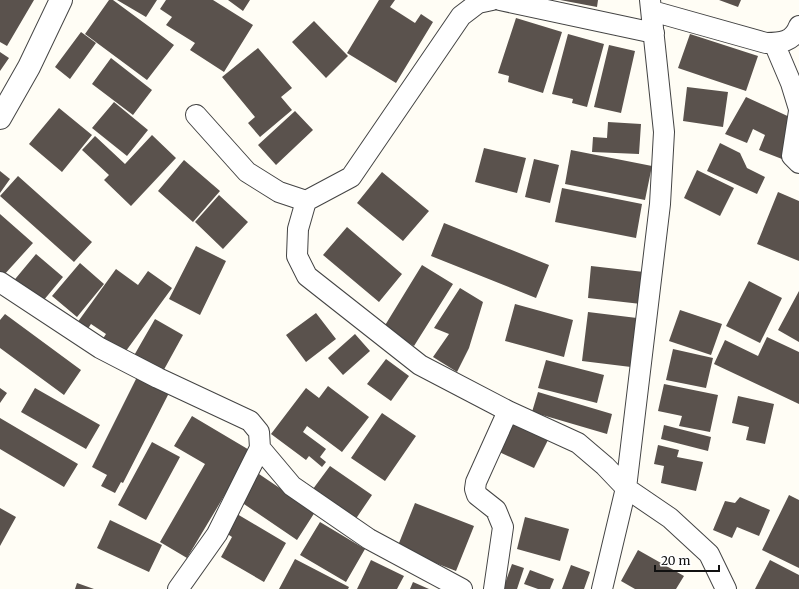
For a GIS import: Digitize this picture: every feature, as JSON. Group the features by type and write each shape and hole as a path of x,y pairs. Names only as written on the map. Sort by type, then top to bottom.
{"street":[{"path":"0,118 29,67 61,0"},
{"path":"492,0 478,3 461,16 351,177 306,201 298,229 297,256 307,276 420,365 508,411 578,443 605,466 626,488 670,518 709,554 726,589"},
{"path":"500,0 654,33"},
{"path":"602,589 626,488 660,204 664,132 651,6 766,43 783,43 796,35 799,26"},
{"path":"774,43 791,83 799,110 792,156 799,163"},
{"path":"196,115 247,172 279,192 306,201"},
{"path":"0,282 100,348 158,378 250,421 259,432 260,448 242,488 217,534 178,589"},
{"path":"494,589 503,526 496,510 476,495 474,489 508,411"},
{"path":"260,448 292,486 369,539 462,589"}],"building":[{"path":"0,0 34,0 7,46 0,42"},
{"path":"109,0 113,0 174,45 147,80 85,34"},
{"path":"117,0 157,0 146,17"},
{"path":"166,0 213,0 253,25 224,72 190,50 195,43 166,25 172,17 160,9"},
{"path":"228,0 250,0 243,11"},
{"path":"379,0 395,0 390,7 415,23 421,14 433,22 396,83 347,53"},
{"path":"560,0 598,0 597,7"},
{"path":"719,0 741,0 738,7"},
{"path":"516,18 562,32 543,93 508,82 509,76 498,73"},
{"path":"314,21 348,56 326,78 292,42"},
{"path":"81,32 96,43 70,79 55,67"},
{"path":"568,34 604,44 587,107 572,103 573,99 552,94"},
{"path":"690,34 758,56 746,91 678,68"},
{"path":"609,45 635,51 621,113 594,107"},
{"path":"258,48 292,88 281,97 292,110 260,137 248,123 255,117 222,77"},
{"path":"0,52 9,58 0,71"},
{"path":"111,58 152,90 133,115 92,84"},
{"path":"687,87 728,92 723,127 683,121"},
{"path":"746,97 794,119 782,159 759,150 765,135 753,129 747,143 725,134"},
{"path":"114,102 148,130 127,156 92,128"},
{"path":"59,108 92,135 62,172 29,144"},
{"path":"295,111 313,130 276,165 258,145"},
{"path":"608,122 641,124 639,154 592,152 593,137 607,138"},
{"path":"152,135 176,158 131,206 104,180 109,175 82,150 95,136 125,164"},
{"path":"720,143 740,153 747,168 765,177 757,194 707,171"},
{"path":"484,148 526,158 517,193 475,182"},
{"path":"571,150 652,166 645,200 565,184"},
{"path":"534,159 559,165 550,203 525,197"},
{"path":"184,160 220,191 193,222 158,191"},
{"path":"697,170 734,188 720,216 684,198"},
{"path":"0,171 10,179 0,193"},
{"path":"382,172 429,211 403,241 357,203"},
{"path":"18,176 92,242 74,262 0,196"},
{"path":"562,188 642,204 636,238 555,222"},
{"path":"778,192 799,201 799,261 757,244"},
{"path":"219,195 248,222 223,249 195,222"},
{"path":"0,214 33,243 3,276 0,273"},
{"path":"444,223 549,265 536,298 431,256"},
{"path":"347,227 402,274 379,302 323,255"},
{"path":"196,246 226,261 200,315 169,299"},
{"path":"36,254 63,277 38,307 11,284"},
{"path":"80,263 104,284 77,317 52,296"},
{"path":"422,265 453,284 414,346 384,327"},
{"path":"591,266 644,272 641,304 588,298"},
{"path":"116,269 138,285 148,271 172,288 123,355 102,340 106,334 91,324 87,330 77,323"},
{"path":"749,281 782,298 760,343 726,326"},
{"path":"460,288 483,302 469,348 457,372 433,357 449,334 434,328"},
{"path":"799,291 799,342 778,330"},
{"path":"515,304 573,320 564,357 505,341"},
{"path":"680,310 722,324 711,355 669,341"},
{"path":"588,312 637,318 631,367 582,361"},
{"path":"316,313 336,339 306,362 286,335"},
{"path":"5,314 81,370 64,395 0,348 0,320"},
{"path":"155,319 183,335 161,375 132,359"},
{"path":"355,334 370,351 343,375 328,358"},
{"path":"767,337 799,352 799,404 714,364 725,340 758,356"},
{"path":"673,349 713,358 706,388 666,380"},
{"path":"386,359 409,376 391,401 367,384"},
{"path":"546,360 604,375 597,403 538,388"},
{"path":"137,377 169,393 123,483 121,482 115,493 101,486 107,475 92,467"},
{"path":"664,384 718,395 710,432 679,426 682,416 658,411"},
{"path":"328,386 369,417 342,452 307,426 303,432 326,449 320,457 326,462 322,467 309,456 306,460 271,434 306,388 319,398"},
{"path":"0,388 7,393 0,403"},
{"path":"35,388 100,425 86,449 21,412"},
{"path":"538,392 612,414 607,434 532,412"},
{"path":"738,396 774,404 765,444 746,440 749,427 732,423"},
{"path":"382,413 416,436 385,481 351,458"},
{"path":"192,416 251,451 187,558 160,542 205,464 174,446"},
{"path":"0,418 78,464 64,487 0,449"},
{"path":"512,418 550,436 534,468 497,451"},
{"path":"664,425 711,437 708,451 661,439"},
{"path":"152,442 180,457 146,520 118,505"},
{"path":"658,445 679,450 677,457 703,462 696,491 661,483 664,466 654,464"},
{"path":"330,466 372,495 353,523 310,493"},
{"path":"259,474 315,512 297,540 241,502"},
{"path":"789,495 799,500 799,568 762,550"},
{"path":"740,497 770,510 759,536 737,527 732,538 713,530 725,501 735,503"},
{"path":"415,503 474,526 456,571 397,548"},
{"path":"0,508 16,517 0,546"},
{"path":"237,514 286,543 264,582 221,557 232,537 226,533"},
{"path":"525,517 569,529 560,561 517,549"},
{"path":"110,520 162,545 149,572 97,548"},
{"path":"320,522 365,549 346,582 300,555"},
{"path":"638,550 684,576 676,589 635,589 621,581"},
{"path":"295,559 349,587 348,589 279,589"},
{"path":"371,560 404,576 397,589 357,589"},
{"path":"770,560 799,575 799,589 755,589"},
{"path":"512,564 524,568 517,589 503,589"},
{"path":"571,565 590,572 584,589 562,589"},
{"path":"530,570 554,579 550,589 538,589 524,584"},
{"path":"413,582 429,589 410,589"},
{"path":"77,583 94,589 75,589"}]}
